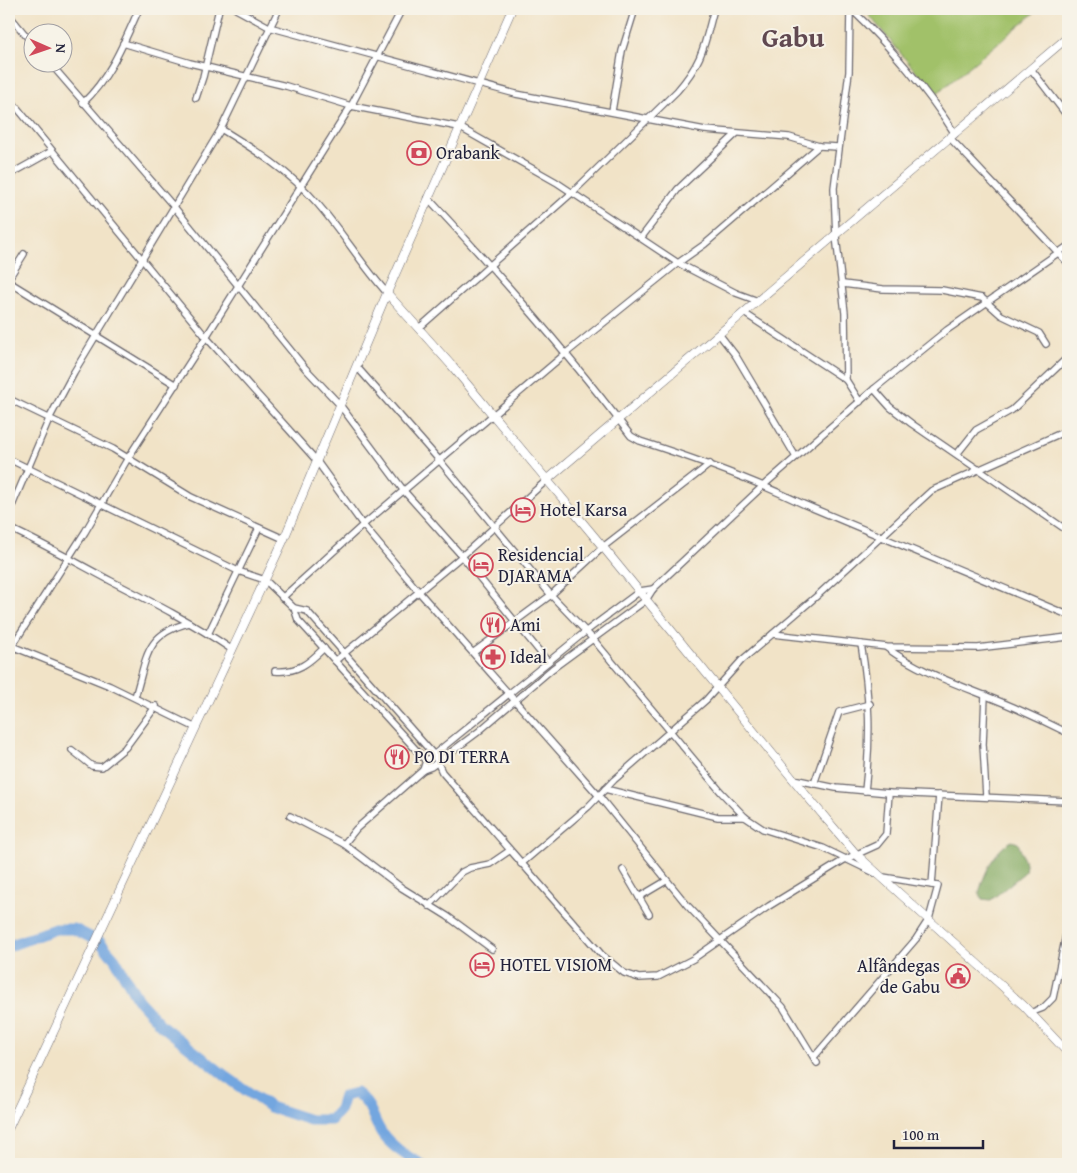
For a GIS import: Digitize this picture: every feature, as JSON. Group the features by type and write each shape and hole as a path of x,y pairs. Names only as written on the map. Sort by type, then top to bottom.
{"main road":[{"path":"9,1128 194,727 284,539 387,293 512,9"},
{"path":"547,480 1068,37"},
{"path":"387,293 419,328 604,547 856,854 1030,1012 1068,1053"}],"street":[{"path":"83,103 95,92 123,43 139,9"},
{"path":"196,98 206,67 219,9"},
{"path":"236,9 269,27 516,94 705,130 789,137 819,146 838,147"},
{"path":"9,513 49,419 74,372 175,208 221,129 279,9"},
{"path":"194,727 156,706 10,647 102,504 128,458 176,385 350,106 402,9"},
{"path":"612,111 622,51 635,9"},
{"path":"419,328 573,192 693,73 702,58 714,9"},
{"path":"851,9 877,33 943,115 953,136 1068,263"},
{"path":"846,380 847,345 843,284 836,236 834,188 838,147 846,108 851,9"},
{"path":"9,15 22,31"},
{"path":"123,43 206,67 286,86 350,106 459,127 485,140 573,192 678,262 736,293 758,301"},
{"path":"1031,69 1068,117"},
{"path":"57,72 175,208 305,368 340,405 404,491 462,556 548,662"},
{"path":"9,98 206,337 316,460 363,525 419,592 474,652 599,796 666,881 783,1007 816,1060 916,939 929,919 938,886 883,877 844,860 823,848 763,829 745,818 669,732 593,639 551,594 440,461 357,367"},
{"path":"221,129 300,186 316,202 387,293"},
{"path":"641,238 678,188 736,134"},
{"path":"282,598 363,525 565,354 678,262 705,244 819,146"},
{"path":"9,176 52,151"},
{"path":"428,198 489,265 565,354 631,436 640,441 710,464 764,485 803,504 1068,615"},
{"path":"344,844 356,830 423,770 431,767 593,639 646,600 653,589 764,485 874,389 947,330 1068,246"},
{"path":"24,254 9,280 176,385"},
{"path":"843,284 883,289 942,290 966,293 982,298 1001,315 1038,333 1046,344"},
{"path":"744,313 846,380 860,402"},
{"path":"719,334 736,356 796,457"},
{"path":"957,454 976,430 1012,410 1068,357"},
{"path":"874,389 902,416 1068,531"},
{"path":"9,399 95,440 191,497 284,539"},
{"path":"521,864 711,695 718,686 773,634 932,491 1068,430"},
{"path":"9,459 238,571 265,580 294,608 307,611 434,755 442,772 600,954 631,977 648,978 667,973 720,941 770,906 844,860 877,845 886,834 889,793"},
{"path":"474,652 551,594 604,547 710,464"},
{"path":"335,661 462,556 547,480"},
{"path":"9,528 189,623 231,649"},
{"path":"208,634 259,528"},
{"path":"423,770 426,761 585,632 640,592 653,589"},
{"path":"294,608 298,620 431,767 442,772"},
{"path":"135,697 147,655 156,638 170,629 189,623"},
{"path":"773,634 886,647 978,648 1068,637"},
{"path":"861,644 870,704 870,754 865,791"},
{"path":"886,647 900,658 932,674 985,695 1068,733"},
{"path":"275,671 296,670 324,648"},
{"path":"985,695 982,744 986,796"},
{"path":"814,784 839,712 870,704"},
{"path":"72,750 92,766 102,767 125,748 156,706"},
{"path":"793,779 814,784 889,793 1068,801"},
{"path":"605,789 718,817 745,818"},
{"path":"932,885 939,795"},
{"path":"290,816 344,844 402,888 492,949"},
{"path":"429,906 462,872 470,868 490,864 509,851"},
{"path":"622,870 649,914"},
{"path":"640,897 666,881"},
{"path":"1030,1012 1043,1008 1053,998 1068,925"}],"green space":[{"path":"864,9 1039,9 935,95"},
{"path":"1012,841 1018,843 1026,865 1025,872 991,900 982,899 979,893 991,863 1000,850"}],"waterway":[{"path":"9,946 55,929 74,929 100,942 115,959 138,1000 161,1025 228,1078 270,1107 310,1120 331,1120 340,1109 344,1096 356,1093 369,1107 381,1132 389,1142 421,1164"}],"place":[{"name":"Orabank","path":"419,153"},
{"name":"Hotel Karsa","path":"523,510"},
{"name":"Residencial DJARAMA","path":"481,565"},
{"name":"Ami","path":"493,625"},
{"name":"Ideal","path":"493,657"},
{"name":"PO DI TERRA","path":"397,757"},
{"name":"HOTEL VISIOM","path":"482,965"},
{"name":"Alfândegas de Gabu","path":"958,976"}],"district":[{"name":"Gabu","path":"793,37"}]}
